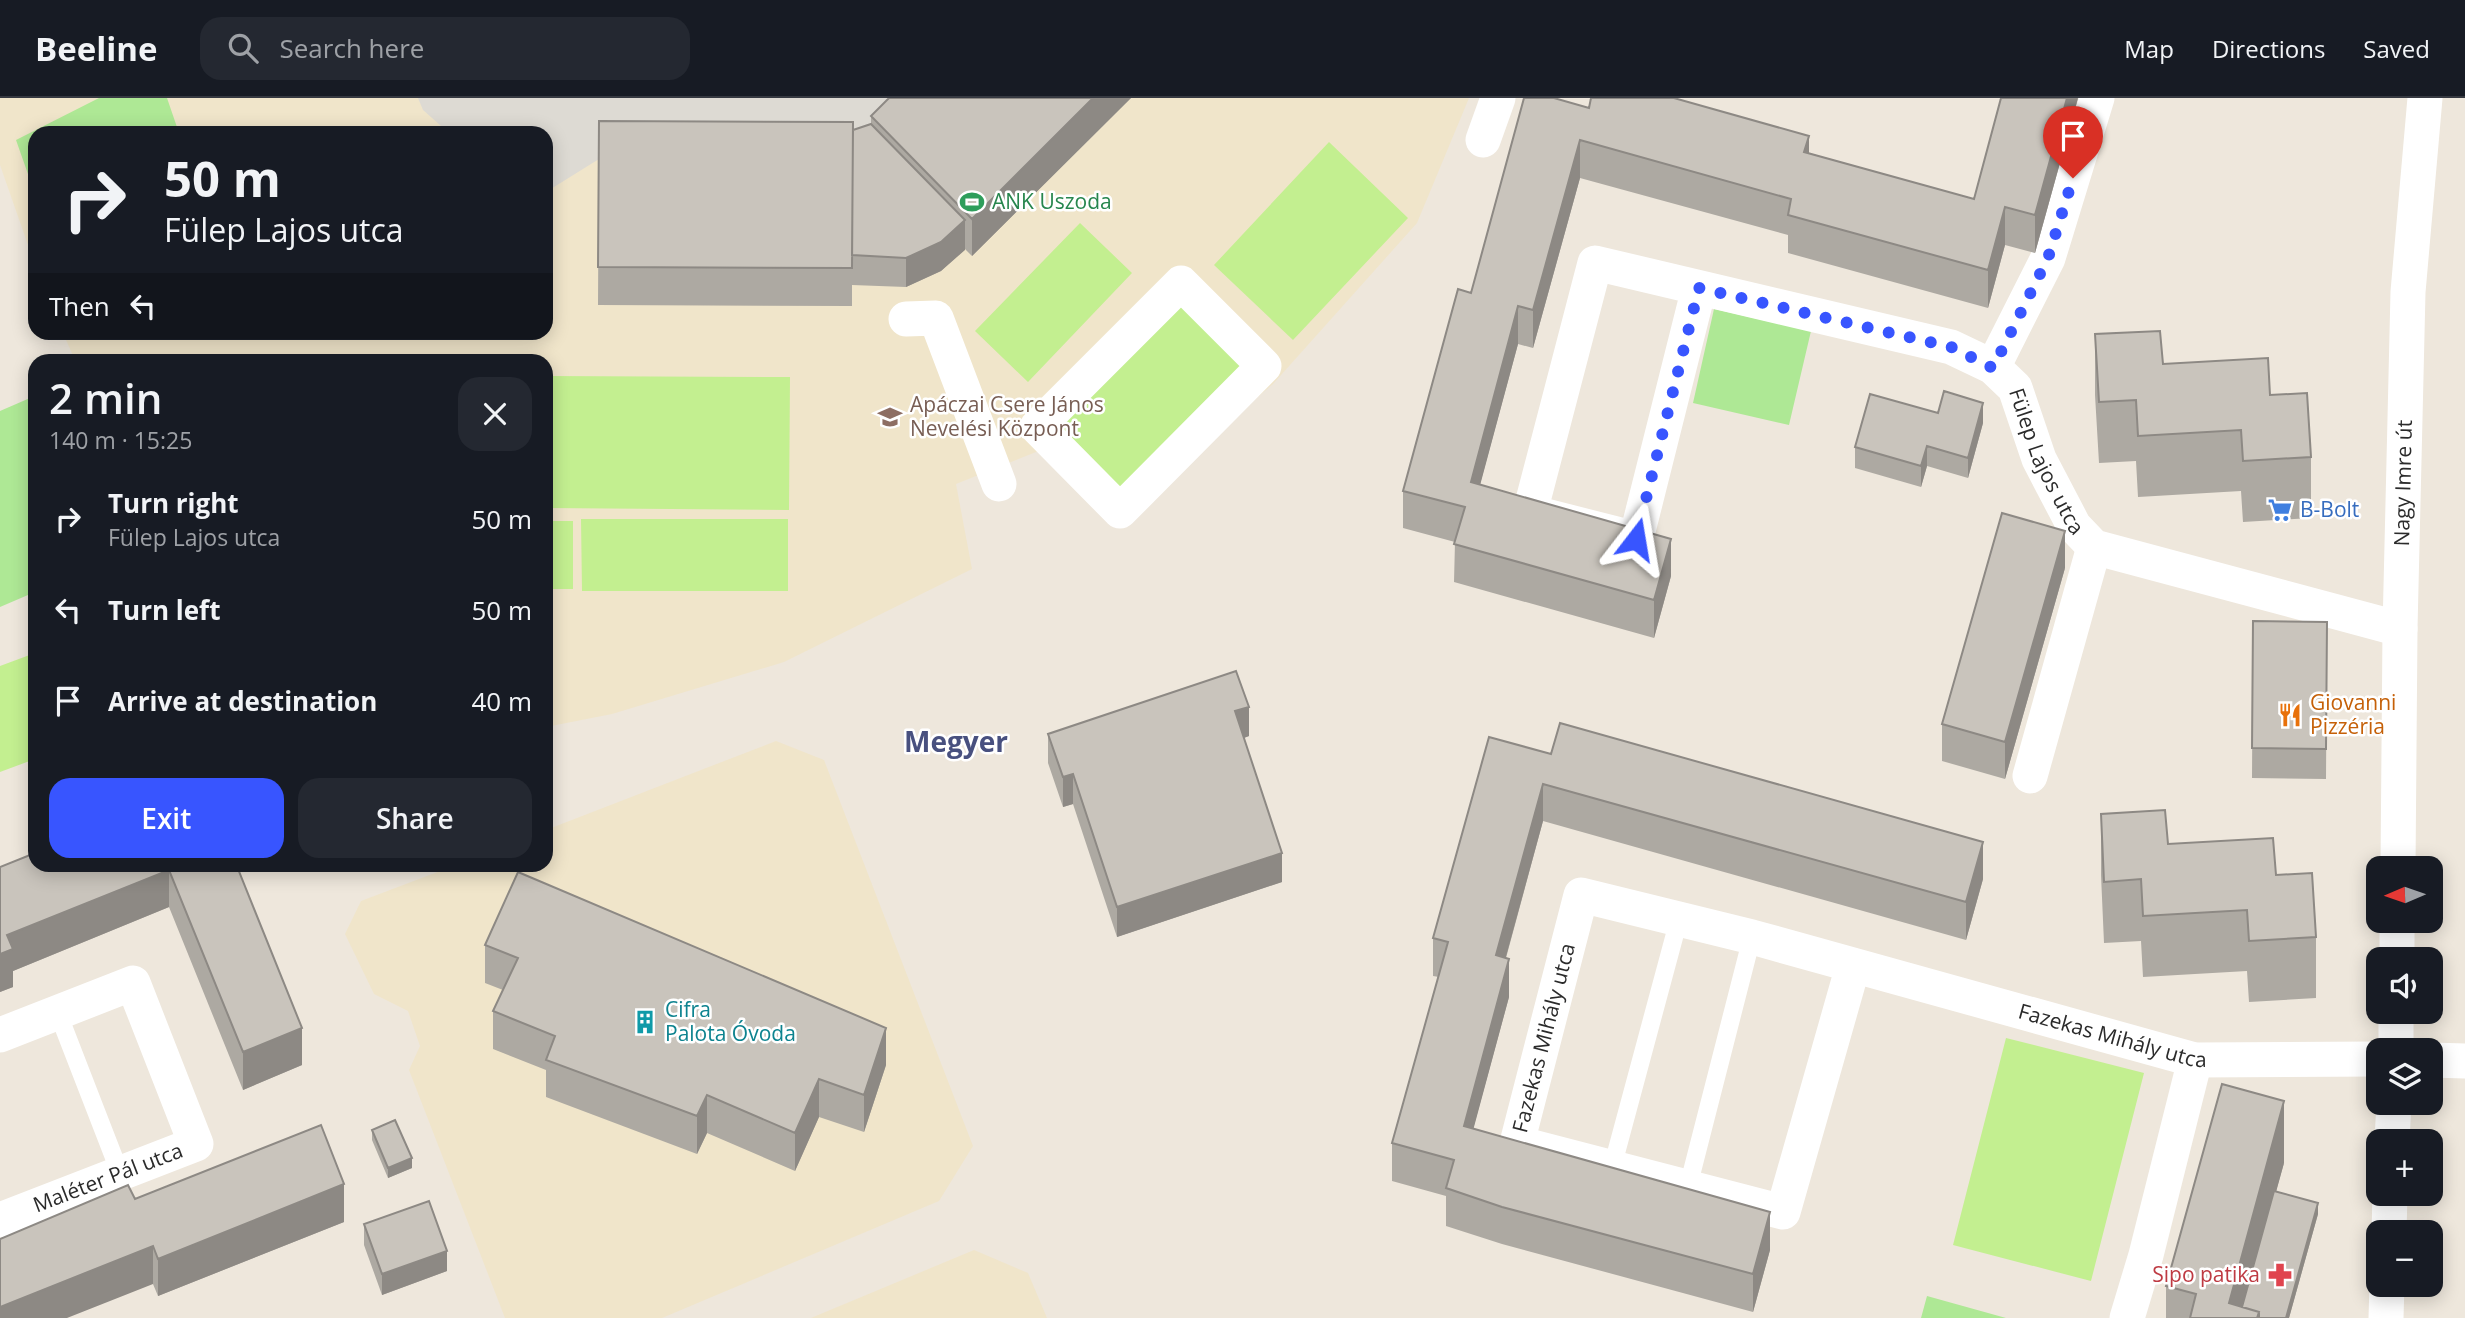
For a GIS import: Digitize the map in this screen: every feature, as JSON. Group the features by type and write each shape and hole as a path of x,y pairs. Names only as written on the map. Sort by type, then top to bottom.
{"street":[{"path":"1483,140 1498,98"},
{"path":"1993,368 2048,258 2097,98"},
{"name":"Nagy Imre út","path":"2398,856 2408,292 2425,98"},
{"name":"Fülep Lajos utca","path":"1699,288 1636,539 1530,512 1595,263 1951,347 1993,368 2015,388 2039,460 2074,526 2094,547 2400,629"},
{"path":"1181,283 1264,366 1120,511 1037,428 1181,283"},
{"path":"906,319 936,318 999,484"},
{"path":"2030,776 2094,547"},
{"name":"Fazekas Mihály utca","path":"1853,966 1783,1212 1517,1143 1581,895 1752,937 2195,1059 2366,1059"},
{"name":"Maléter Pál utca","path":"0,1035 133,983 196,1144 3,1212"},
{"path":"2127,1318 2146,1255 2195,1059"},
{"path":"2443,1060 2465,1061"},
{"path":"2386,1318 2387,1297"}],"lane":[{"path":"1612,1168 1679,919"},
{"path":"1688,1187 1752,937"},
{"path":"58,1013 120,1173"}],"shaded area":[{"name":"Apáczai Csere János Nevelési Központ","path":"0,98 1469,98 1417,223 1273,384 1117,518 1041,450 956,484 972,569 784,662 612,714 553,726 553,354 72,354 66,340 553,340 553,126 28,126 28,245 0,165"},
{"path":"418,98 926,98 871,154 599,159 553,188 553,126 441,126 423,110"},
{"path":"776,741 824,760 973,1146 939,1201 662,1318 505,1318 409,1070 420,1046 408,1011 374,994 345,934 361,901 438,872 553,872 553,827"},
{"path":"974,1250 1028,1273 1047,1318 811,1318"}],"green space":[{"path":"99,98 167,98 177,126 44,126"},
{"path":"28,134 28,174 16,140"},
{"path":"1329,142 1408,218 1293,340 1214,265"},
{"path":"1080,223 1132,273 1028,382 975,331"},
{"path":"1180,296 1252,370 1120,501 1048,428"},
{"path":"1714,309 1811,331 1789,425 1693,403"},
{"path":"553,376 790,377 789,510 553,508"},
{"path":"28,399 28,595 0,607 0,411"},
{"path":"581,519 788,519 788,591 582,591"},
{"path":"553,521 573,521 573,589 553,589"},
{"path":"28,656 28,762 0,772 0,666"},
{"path":"2006,1038 2144,1073 2091,1281 1953,1245"},
{"path":"1927,1296 2006,1318 1921,1318"}],"building":[{"name":"ANK Uszoda","path":"889,98 1093,98 972,219 871,116"},
{"path":"1524,98 1554,98 1589,108 1591,98 1674,98 1809,136 1804,152 1974,199 2001,98 2067,98 2035,215 2005,207 1988,270 1788,215 1791,199 1580,140 1533,310 1518,306 1471,482 1671,539 1654,600 1454,544 1465,507 1403,491 1458,289 1471,293"},
{"path":"599,121 853,122 852,268 598,267"},
{"path":"871,124 965,220 941,242 906,258 852,255 853,130"},
{"path":"2160,331 2163,364 2268,358 2270,395 2307,393 2311,457 2243,461 2241,430 2138,436 2136,400 2099,402 2095,334"},
{"path":"1944,391 1983,403 1968,458 1927,446 1921,466 1855,447 1870,394 1938,413"},
{"path":"2002,513 2065,531 2005,742 1942,724"},
{"name":"Giovanni Pizzéria","path":"2253,621 2327,622 2326,749 2252,748"},
{"path":"1236,671 1249,707 1235,711 1282,853 1117,907 1073,774 1063,777 1048,734"},
{"path":"1560,723 1983,842 1966,902 1543,784 1496,955 1509,959 1464,1126 1770,1212 1753,1274 1502,1207 1446,1188 1454,1160 1392,1143 1448,942 1433,938 1489,737 1551,754"},
{"path":"2165,810 2168,844 2273,838 2276,875 2312,873 2316,937 2249,941 2247,910 2143,916 2141,879 2104,882 2101,814"},
{"path":"28,856 28,872 164,872 7,935 13,949 0,954 0,867"},
{"path":"170,872 239,872 302,1028 243,1052"},
{"name":"Cifra Palota Óvoda","path":"518,872 886,1028 864,1095 819,1079 795,1133 707,1095 697,1116 546,1060 555,1036 493,1011 518,958 485,945"},
{"path":"2222,1084 2284,1101 2229,1303 2259,1312 2257,1318 2190,1318 2196,1294 2166,1286"},
{"path":"395,1120 412,1158 388,1168 372,1130"},
{"path":"321,1125 344,1184 158,1259 153,1246 0,1307 0,1239 128,1185 135,1199"},
{"path":"2274,1191 2318,1203 2286,1318 2259,1318 2259,1312 2242,1307"},
{"path":"429,1201 447,1251 382,1274 364,1224"}],"place":[{"name":"ANK Uszoda","path":"972,202"},
{"name":"Apáczai Csere János Nevelési Központ","path":"890,417"},
{"name":"B-Bolt","path":"2280,510"},
{"name":"Giovanni Pizzéria","path":"2290,715"},
{"name":"Cifra Palota Óvoda","path":"645,1022"},
{"name":"Sipo patika","path":"2280,1275"}],"district":[{"name":"Megyer","path":"956,742"}],"route":[{"path":"1636,539 1699,288 1951,347 1993,368 2048,258 2073,178"}]}
